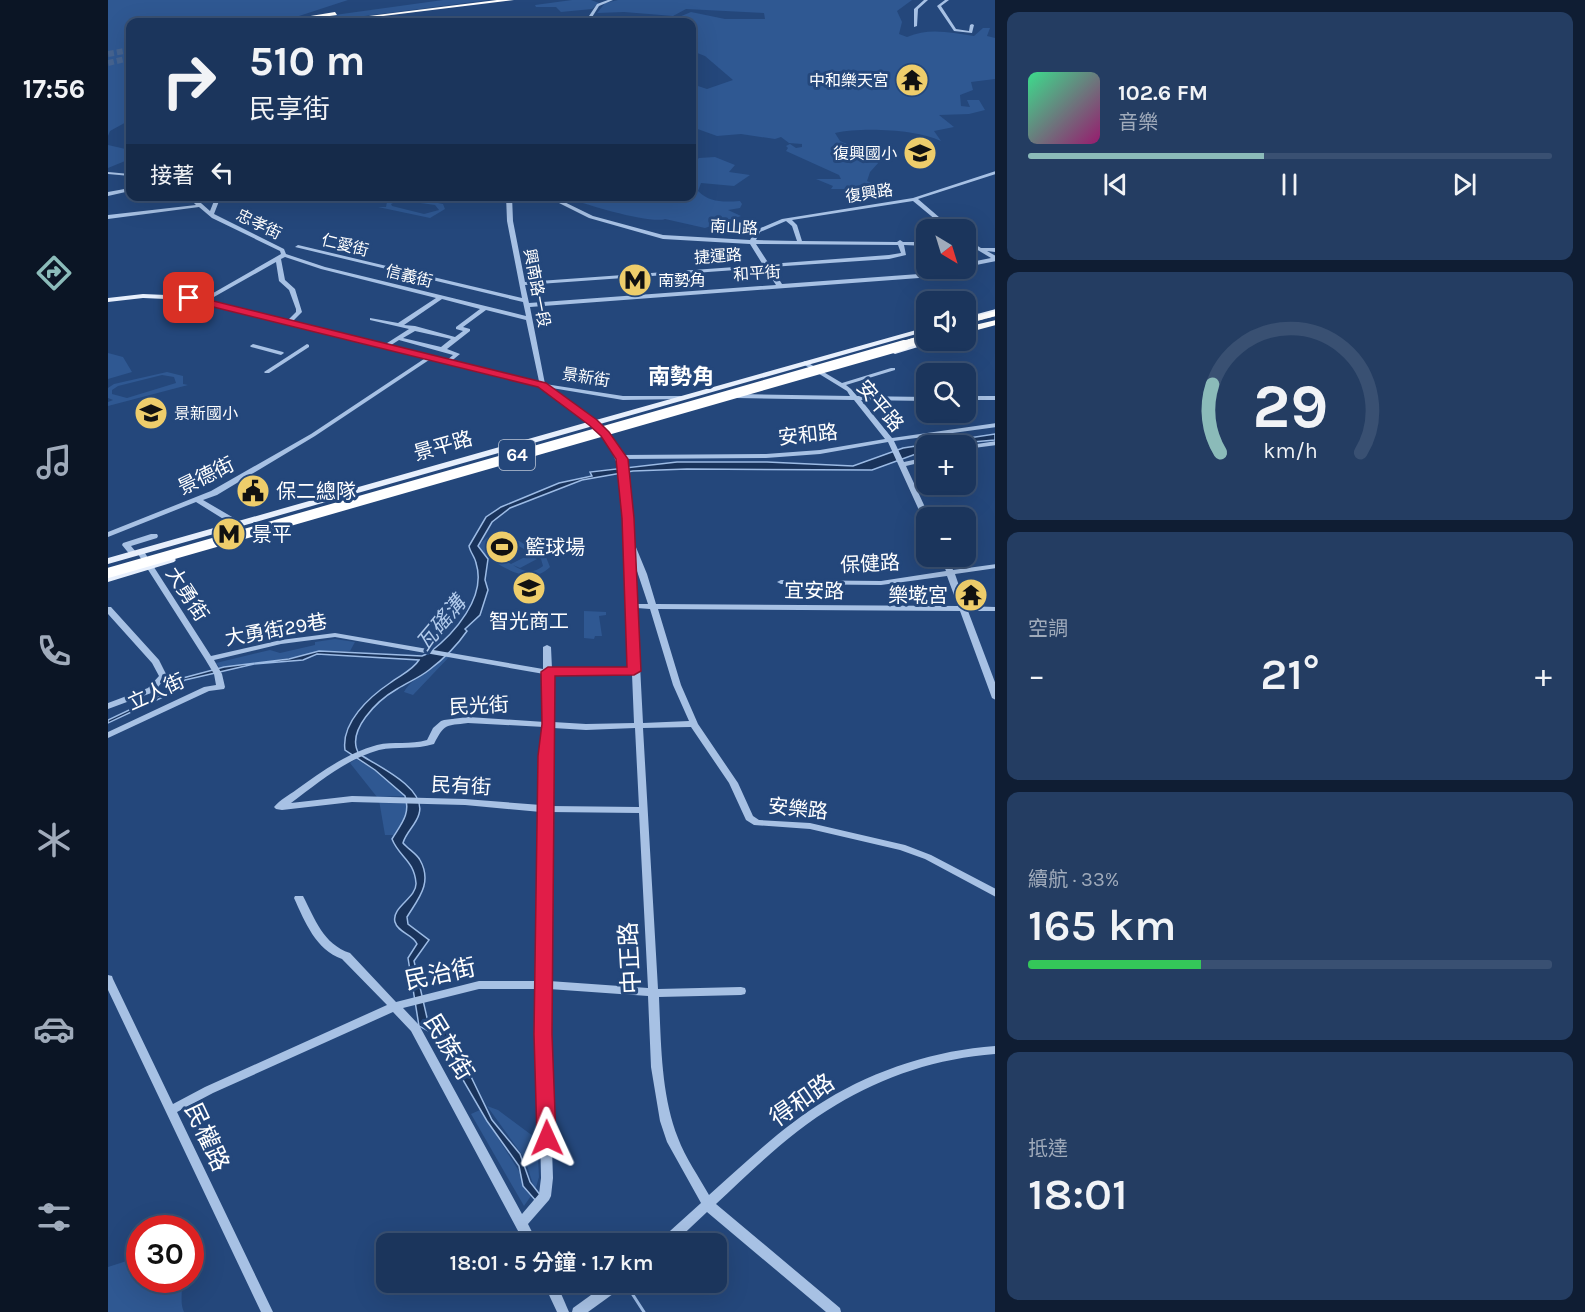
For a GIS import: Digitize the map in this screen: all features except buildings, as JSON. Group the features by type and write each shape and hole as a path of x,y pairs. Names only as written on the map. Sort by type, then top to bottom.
{"highway":[{"path":"354,18 511,0"},
{"path":"304,18 364,9"},
{"path":"976,323 995,318"},
{"name":"64","path":"108,566 916,338"},
{"name":"64","path":"108,573 916,338"},
{"path":"835,368 916,339"}],"main road":[{"name":"景新街","path":"108,300 166,296 202,301 542,385"},
{"name":"景平路","path":"108,561 682,397 806,363 916,338"},
{"name":"景平路","path":"820,372 840,359 916,338"},
{"name":"景平路","path":"108,579 916,346"},
{"path":"542,385 593,422"},
{"name":"景新街","path":"682,397 736,396"}],"street":[{"path":"589,18 598,5 611,0"},
{"path":"915,26 916,9 926,0"},
{"path":"947,0 939,6 955,30 971,32 972,25"},
{"name":"復興路","path":"752,242 764,226 914,199 995,172"},
{"path":"108,173 126,175"},
{"path":"108,194 126,191"},
{"path":"914,199 939,219"},
{"name":"忠孝街","path":"194,201 211,215 282,250 282,281 292,289 294,302 298,307 298,312 288,323"},
{"name":"忠孝街","path":"211,215 217,201"},
{"name":"興南路一段","path":"509,201 510,221 542,385"},
{"name":"南山路","path":"556,201 571,209 637,232 681,239 916,243"},
{"path":"108,217 198,206"},
{"path":"788,220 794,225 800,242"},
{"path":"752,242 779,285"},
{"name":"捷運路","path":"522,284 898,256 904,254 900,242"},
{"name":"仁愛街","path":"298,248 527,303"},
{"path":"976,249 995,250"},
{"path":"976,250 995,259"},
{"path":"202,301 281,257"},
{"name":"信義街","path":"281,257 529,319"},
{"path":"976,263 995,259"},
{"name":"和平街","path":"527,303 916,276"},
{"path":"190,284 209,287"},
{"path":"400,325 440,298"},
{"path":"442,349 468,330 458,328 485,308"},
{"path":"372,319 457,339"},
{"path":"386,346 415,328"},
{"path":"402,340 457,354 449,362"},
{"path":"253,346 281,353"},
{"path":"267,372 307,346"},
{"name":"景德街","path":"108,535 199,501 313,435 430,357"},
{"name":"安平路","path":"806,363 841,385 856,398 890,442 921,507"},
{"path":"841,385 893,369"},
{"name":"景新街","path":"542,385 623,398 682,397"},
{"name":"景新街","path":"736,396 916,399"},
{"path":"976,398 995,398"},
{"path":"593,422 605,434 621,458 629,535"},
{"name":"安和路","path":"621,458 820,453 995,425"},
{"path":"976,445 995,442"},
{"path":"900,464 916,461"},
{"path":"199,501 236,524"},
{"name":"安樂路","path":"629,535 669,665 694,724 733,783 749,818 758,823 810,826 902,847 928,857 995,893"},
{"name":"中正路","path":"629,535 634,671 657,1067 666,1121 673,1142 708,1204 835,1312"},
{"path":"137,553 126,545 154,536"},
{"name":"大勇街","path":"137,553 149,566 209,659 221,687"},
{"name":"保健路","path":"781,582 881,583 952,575 995,566"},
{"path":"949,567 995,695"},
{"name":"宜安路","path":"631,606 652,604 995,609"},
{"path":"108,609 156,662 163,676 151,690 108,706"},
{"name":"大勇街29巷","path":"209,659 281,642 334,635 427,649 548,672 634,671"},
{"path":"522,1222 545,1196 547,1178 543,1034 546,985 546,756 549,724 547,647"},
{"name":"立人街","path":"108,735 207,689 221,687"},
{"name":"民光街","path":"279,807 363,753 392,745 417,748 431,742 436,730 444,723 496,721 638,728 694,724"},
{"name":"民有街","path":"279,807 352,799 427,801 547,809 642,810"},
{"name":"民族街","path":"299,898 312,928 338,955 346,956 415,1028 527,1233"},
{"name":"民權路","path":"109,979 267,1312"},
{"name":"民治街","path":"172,1110 209,1089 395,1006 479,985 546,985 654,993 741,991"},
{"name":"得和路","path":"676,1233 814,1113 867,1084 925,1062 978,1050 995,1050"},
{"path":"554,1293 563,1312"},
{"path":"578,1312 605,1293"}],"shaded area":[{"path":"108,0 348,0 286,18 126,18 126,122 110,131 108,136"},
{"path":"443,0 489,0 349,18 313,18"},
{"path":"591,0 599,3 592,9 561,12 556,7 536,7 535,5"},
{"path":"618,0 912,0 897,11 902,22 899,34 907,37 924,32 940,32 974,36 983,28 990,28 987,36 995,38 995,79 971,82 973,90 960,95 961,106 970,107 967,100 979,100 985,110 969,114 939,115 954,127 934,131 941,141 918,134 888,130 835,133 840,141 879,158 880,161 870,172 867,181 872,183 858,189 831,189 833,186 816,179 841,179 839,175 786,151 788,148 786,146 790,144 796,148 802,147 802,144 789,143 781,137 775,139 741,134 717,136 696,128 696,85 707,89 733,80 705,56 696,53 696,18 679,17 691,12 725,19 765,19 764,13 686,9 673,16 624,12 597,13 605,3"},
{"path":"108,145 126,149 126,161 108,168"},
{"path":"715,157 735,165 729,172 750,175 734,186 701,183 698,191 712,200 740,201 742,204 740,208 728,210 741,216 705,228 665,219 634,217 578,201 696,201 696,161 699,158"},
{"path":"397,201 391,204 392,206 424,214 439,210 435,205 406,201 428,201 443,204 445,209 430,218 378,207 386,207 387,202"},
{"path":"108,353 123,357 132,372 108,379"},
{"path":"167,372 183,376 183,384 188,385 108,406 108,402 113,400 108,398 108,388 114,384","holes":["162,375 174,377 176,383 127,398 112,394 112,390 118,386"]},
{"path":"995,434 995,440 976,442 976,437"},
{"path":"916,446 916,454 872,470 633,471 582,480 510,508 492,522 478,546 488,559 485,580 488,590 480,615 465,629 467,631 463,637 445,657 425,673 389,694 373,708 360,726 356,736 359,754 408,786 419,804 418,818 403,843 419,858 424,868 422,890 407,917 408,924 429,940 414,961 428,1022 449,1031 492,1120 520,1154 530,1182 541,1196 536,1201 523,1186 519,1166 487,1121 456,1068 444,1039 419,1026 408,958 417,944 399,929 395,922 397,912 413,893 416,883 412,869 392,839 402,824 407,802 405,796 375,770 345,750 347,730 365,703 419,660 317,654 303,660 254,664 185,680 165,696 108,723 108,720 167,692 183,678 224,667 289,659 319,651 422,656 429,653 458,625 473,601 478,576 469,546 486,517 501,507 559,483 592,476 590,472 677,462 767,462 853,466 903,448"},
{"path":"501,535 514,538 546,557 550,567 542,573 533,575 524,575 504,568 480,550 478,545 488,537","holes":["497,538 507,539 487,549 498,555 517,545 541,559 543,566 536,570 524,571 513,565 520,568 537,559 529,555 511,564 487,550 486,544"]},
{"path":"584,611 606,612 606,615 599,616 602,636 595,636 594,639 584,638"},
{"path":"335,639 355,642 350,651 319,651 303,656 220,668 216,663 270,650 280,653 315,645 315,642"},
{"path":"444,656 449,657 413,695 404,692 412,682"},
{"path":"356,759 373,769 404,796 377,797 350,763"},
{"path":"379,800 412,801 409,821 400,835 385,835"},
{"path":"487,1106 498,1110 537,1139 539,1177 535,1191 525,1159"},
{"path":"480,1110 533,1193 524,1206 471,1114"},
{"path":"126,1261 126,1293 182,1293 184,1312 108,1312 108,1267"}],"waterway":[{"name":"瓦磘溝","path":"633,1295 644,1312"}],"tunnel":[{"path":"108,54 126,51"},
{"path":"108,63 126,59"}],"railway":[{"path":"976,320 995,315"},
{"path":"888,346 916,338"},
{"path":"108,570 894,345"}],"place":[{"name":"中和樂天宮","path":"912,80"},
{"name":"復興國小","path":"920,153"},
{"name":"南勢角","path":"635,280"},
{"name":"景新國小","path":"151,413"},
{"name":"保二總隊","path":"253,491"},
{"name":"景平","path":"229,534"},
{"name":"籃球場","path":"502,547"},
{"name":"智光商工","path":"529,588"},
{"name":"樂墘宮","path":"971,595"}],"district":[{"name":"南勢角","path":"681,377"}],"route":[{"path":"189,298 542,385 593,422 605,434 622,459 628,518 634,671 548,672 546,985 543,1034 547,1138"}]}
